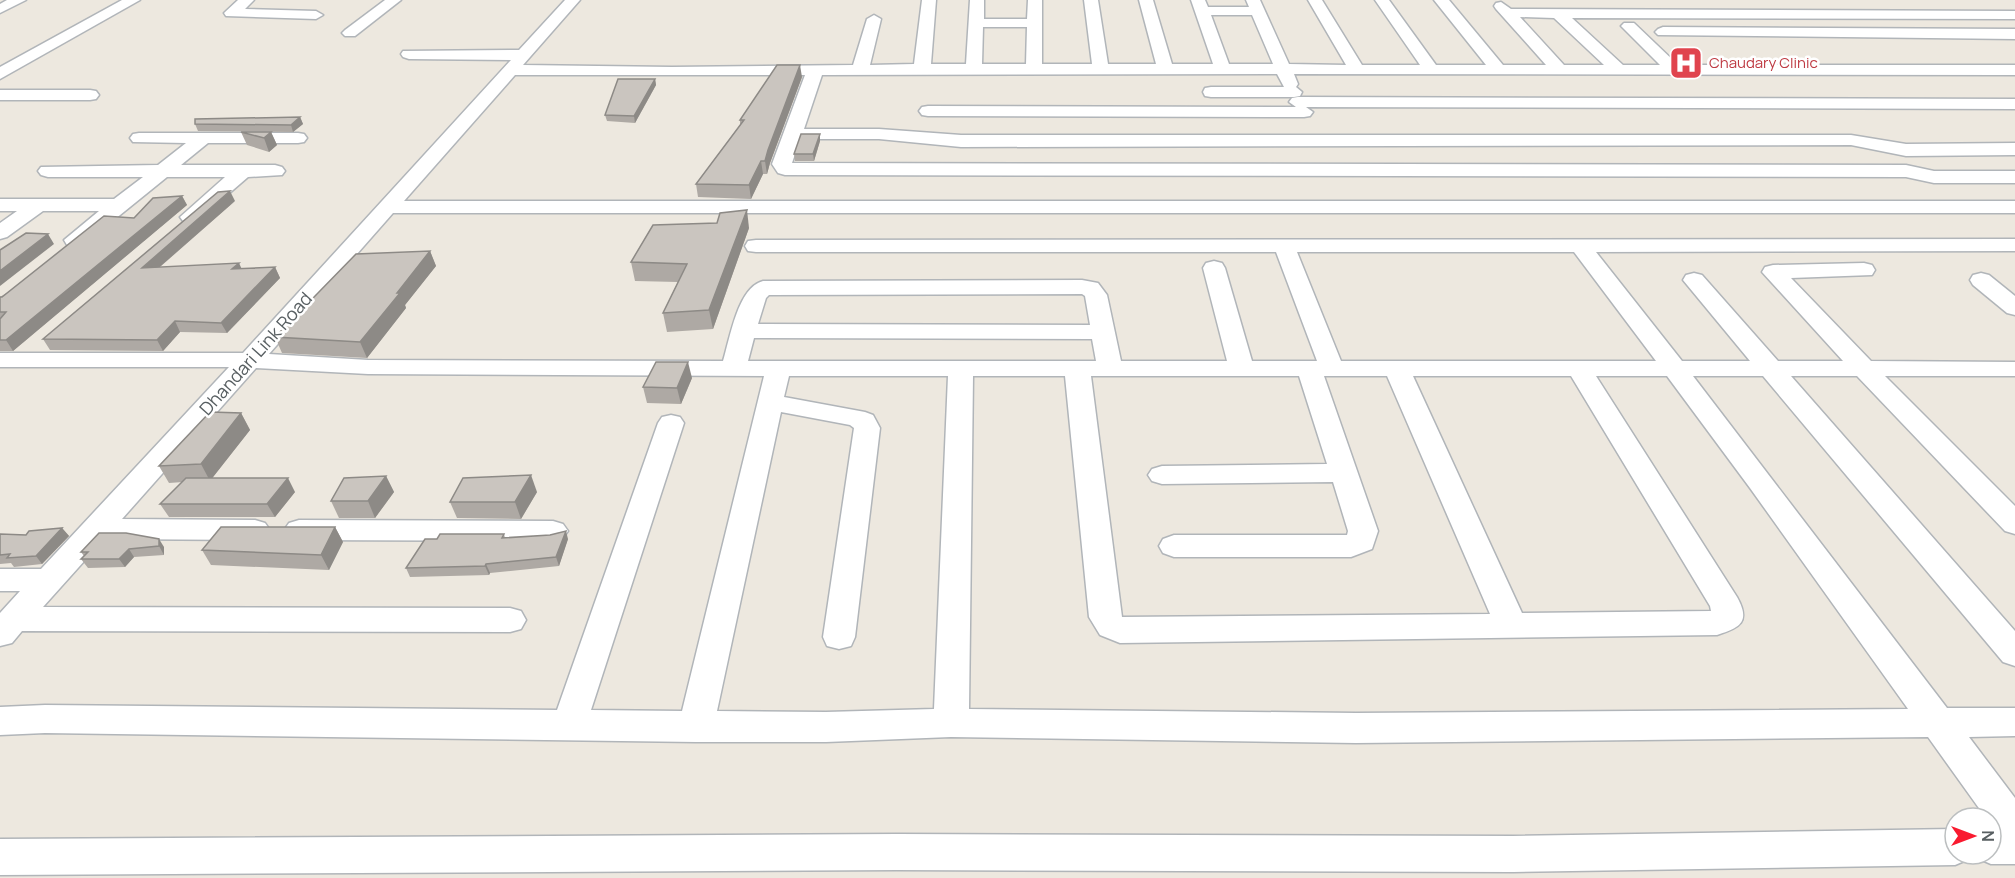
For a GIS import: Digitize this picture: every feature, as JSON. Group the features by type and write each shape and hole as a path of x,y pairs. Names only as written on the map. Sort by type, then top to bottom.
{"street":[{"path":"0,9 19,0"},
{"path":"0,74 133,0"},
{"path":"247,0 231,13 316,15"},
{"path":"350,33 394,0"},
{"name":"Dhandari Link Road","path":"7,626 250,360 573,0"},
{"path":"922,69 929,0"},
{"path":"974,69 977,0"},
{"path":"1034,70 1035,0"},
{"path":"1091,0 1101,69"},
{"path":"1146,0 1165,69"},
{"path":"1315,0 1357,70"},
{"path":"1382,0 1432,70"},
{"path":"1441,0 1498,69"},
{"path":"1497,0 1559,69"},
{"path":"1696,0 1792,70"},
{"path":"1223,70 1200,5 1256,6 1330,171"},
{"path":"1508,13 2015,15"},
{"path":"1558,13 1618,69"},
{"path":"860,70 874,19"},
{"path":"976,23 1034,23"},
{"path":"1629,26 1674,70"},
{"path":"1663,32 2015,34"},
{"path":"409,54 515,63 815,71 922,69 2015,70"},
{"path":"815,71 782,164 785,169 1906,171 1934,177 2015,177"},
{"path":"1192,92 1529,122 1871,141 1906,150 2015,149"},
{"path":"0,95 90,95"},
{"path":"928,111 1298,102"},
{"path":"794,134 879,134 935,140 1316,141 1529,122 2015,104"},
{"path":"139,138 298,138"},
{"path":"64,249 204,138"},
{"path":"1009,170 1010,141"},
{"path":"48,171 275,171"},
{"path":"172,231 243,171"},
{"path":"0,205 118,206"},
{"path":"0,233 38,205"},
{"path":"387,207 2015,207"},
{"path":"1174,546 1351,546 1361,542 1363,531 1344,473 1320,369 1284,245"},
{"path":"1580,245 1676,369 2015,828"},
{"path":"756,246 2015,245"},
{"path":"1214,268 1242,370"},
{"path":"1864,270 1773,272 2015,524"},
{"path":"1981,279 2015,308"},
{"path":"1694,280 2015,653"},
{"path":"733,368 755,296 758,291 770,287 1082,286 1095,291 1110,369"},
{"path":"744,331 1103,332"},
{"path":"10,360 47,338"},
{"path":"10,360 250,360 368,367 1077,367 1242,370 1396,367 1864,369 2010,373"},
{"path":"1077,367 1105,617 1111,626 1120,631 1132,633 1510,624 1718,623 1728,618 1726,606 1578,368"},
{"path":"1396,367 1510,624"},
{"path":"696,727 778,368"},
{"path":"951,723 961,368"},
{"path":"770,402 856,418 864,421 867,428 839,637"},
{"path":"569,725 671,423"},
{"path":"1162,475 1344,473"},
{"path":"97,529 553,531"},
{"path":"0,580 49,580"},
{"path":"7,626 510,620"},
{"path":"0,721 68,719 696,727 826,727 951,723 1392,728 2015,722"},
{"path":"0,857 111,867 306,867 885,852 1513,854 1943,847"}],"building":[{"path":"777,65 800,65 765,161 761,161 749,185 696,184 744,120 740,120"},
{"path":"618,79 655,79 634,116 605,115"},
{"path":"300,117 291,125 195,124 195,119"},
{"path":"241,132 271,132 264,138"},
{"path":"801,134 820,134 813,154 794,154"},
{"path":"230,191 142,268 239,263 232,269 275,267 221,323 175,321 157,340 43,339 218,192"},
{"path":"182,196 6,340 0,340 0,319 6,312 0,312 0,297 104,216 134,218 153,198"},
{"path":"747,210 709,310 663,313 687,264 631,262 653,225 717,223 720,213"},
{"path":"26,233 48,234 0,271 0,250"},
{"path":"430,251 397,293 400,293 360,342 275,337 356,254"},
{"path":"656,362 688,362 677,388 643,387"},
{"path":"210,412 241,413 201,464 159,466"},
{"path":"531,475 515,502 450,502 463,478"},
{"path":"386,476 368,501 331,501 344,478"},
{"path":"186,478 288,478 267,504 160,504"},
{"path":"221,527 335,527 321,555 202,550"},
{"path":"62,528 36,556 7,558 10,554 0,555 0,534 26,535 29,531"},
{"path":"566,531 556,557 486,564 485,566 406,568 425,539 437,539 440,534 504,534 502,538 550,535"},
{"path":"99,533 126,533 159,539 159,546 129,549 119,559 81,559 88,552 81,552"}],"place":[{"name":"Chaudary Clinic","path":"1686,63"}]}
